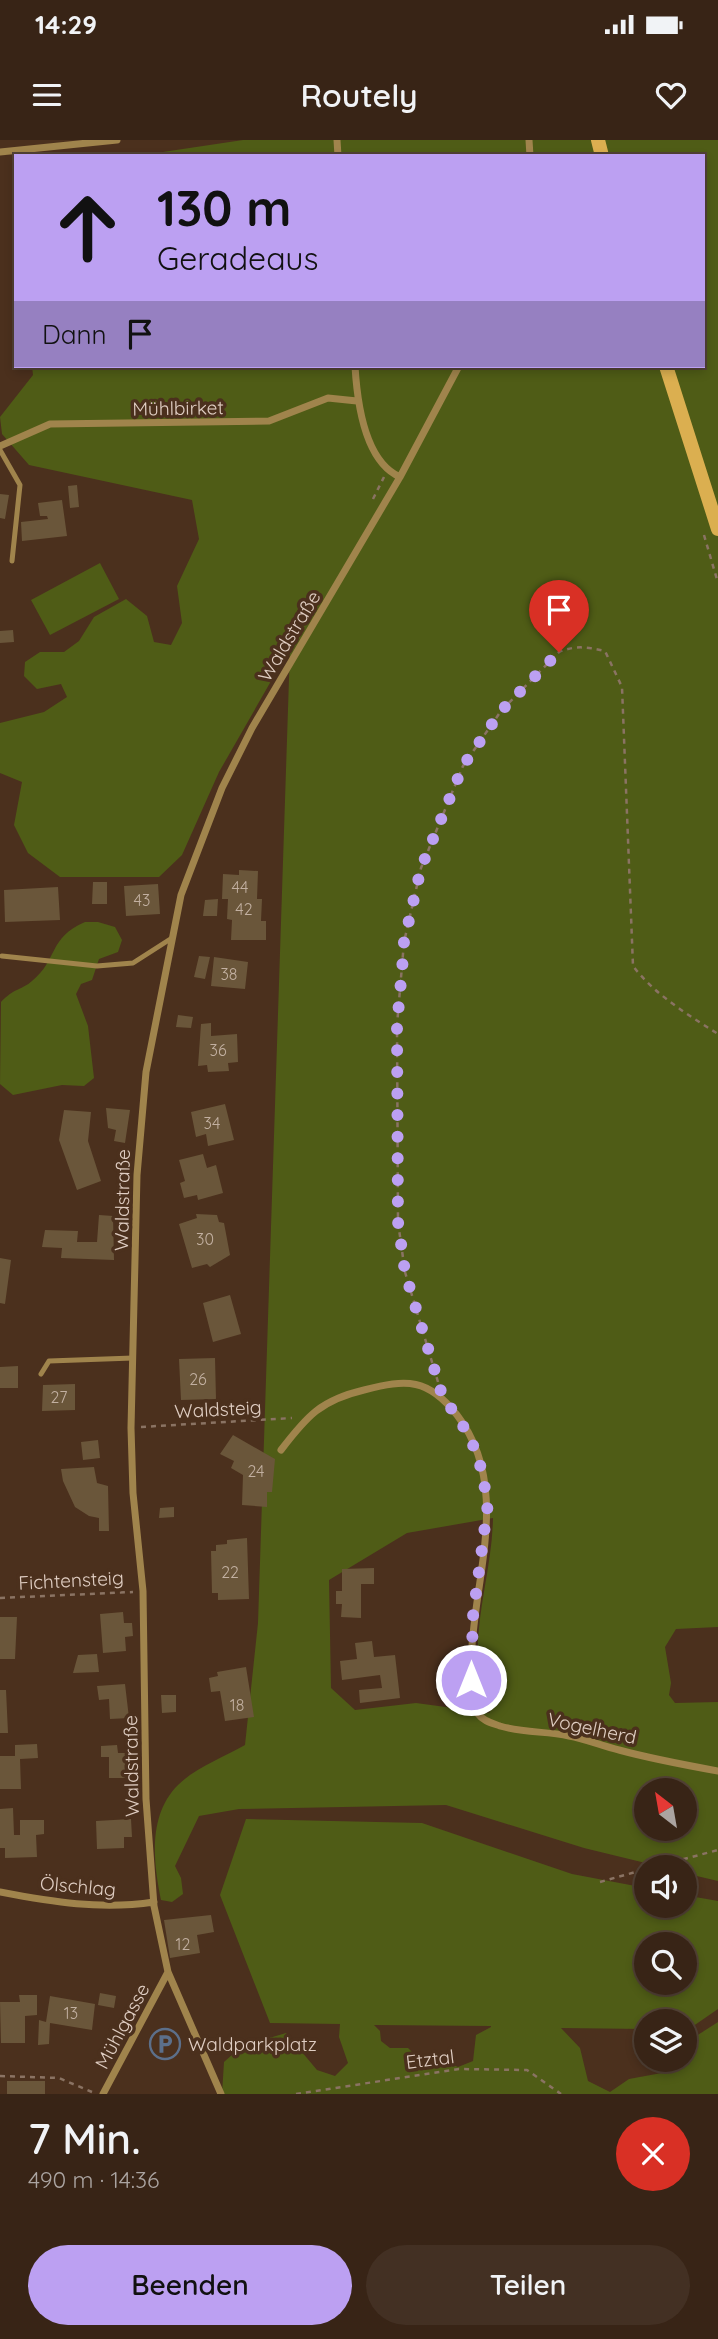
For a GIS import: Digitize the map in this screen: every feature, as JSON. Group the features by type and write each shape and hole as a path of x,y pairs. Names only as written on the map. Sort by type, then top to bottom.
{"main road":[{"path":"667,368 718,529"}],"street":[{"path":"0,152 117,140"},
{"path":"355,368 357,401 374,449 387,471 400,477"},
{"name":"Waldstraße","path":"221,2094 168,1972 154,1902 146,1800 143,1591 133,1493 131,1428 140,1126 146,1072 172,938 194,854 222,788 252,728 400,477 458,368"},
{"name":"Mühlbirket","path":"0,448 50,424 269,422 328,398 357,401"},
{"name":"Vogelherd","path":"281,1450 307,1416 339,1397 395,1383 420,1384 443,1398 460,1420 478,1455 488,1503 471,1651 471,1693 476,1712 487,1721 515,1730 567,1735 619,1750 718,1771"},
{"name":"Ölschlag","path":"0,1892 85,1906 116,1907 154,1902"},
{"name":"Mühlgasse","path":"103,2094 168,1972"}],"lane":[{"path":"0,448 20,485 12,561"},
{"path":"2,956 97,966 133,963 172,938"},
{"path":"41,1374 49,1361 133,1358"}],"path":[{"path":"443,1398 405,1272 398,1222 397,1025 404,942 421,868 463,766 501,711 559,652 571,647 605,651 622,687 633,966 641,976 689,1015 718,1034"},
{"name":"Waldsteig","path":"131,1428 307,1416"},
{"name":"Fichtensteig","path":"0,1598 143,1591"},
{"path":"697,1856 718,1850"},
{"path":"600,1882 634,1873"},
{"name":"Etztal","path":"296,2094 459,2069 527,2070 561,2094"},
{"path":"0,2076 60,2078 97,2094"}],"green space":[{"path":"243,140 718,140 718,1627 676,1629 665,1647 671,1683 669,1695 675,1703 718,1702 718,1881 697,1876 697,1855 634,1855 634,1860 584,1848 446,1805 239,1809 199,1816 175,1866 181,1878 183,1894 172,1902 161,1900 155,1854 157,1824 168,1797 178,1785 201,1768 245,1745 258,1623 290,648 219,772 182,855 159,877 60,877 28,853 14,825 22,782 0,773 0,723 44,712 67,697 61,684 37,689 24,676 25,662 40,652 64,652 79,641 94,617 126,599 147,616 154,642 171,645 182,623 177,586 199,539 192,500 29,465 2,434 0,417 33,375 32,368 705,368 705,154 149,154","holes":["493,1518 480,1617 478,1665 490,1713 416,1703 355,1710 331,1688 329,1580 407,1533"]},
{"path":"100,563 119,599 50,635 31,600"},
{"path":"85,922 98,922 115,927 122,940 118,952 99,959 92,980 81,984 76,994 88,1026 94,1078 84,1086 62,1085 13,1095 0,1084 1,1002 32,981 65,935"},
{"path":"246,1819 422,1823 572,1874 634,1886 634,1918 697,1918 697,1897 718,1901 718,2009 697,2023 697,2009 634,2009 634,2029 561,2028 580,2048 588,2081 610,2092 629,2079 667,2072 697,2072 697,2036 718,2022 718,2094 222,2094 224,2062 242,2046 286,2033 317,2070 335,2076 348,2063 339,2037 340,2024 270,2023 220,1895","holes":["374,2025 491,2026 476,2035 473,2061 458,2067 449,2063 426,2066 408,2048 390,2048 381,2041 380,2031"]}],"building":[{"path":"77,485 79,507 70,508 68,486"},
{"path":"0,494 9,495 5,519 0,518"},
{"path":"62,500 67,536 22,541 21,522 48,519 47,516 40,516 38,503"},
{"path":"13,630 14,642 0,643 0,631"},
{"path":"239,870 258,871 257,899 262,899 261,921 266,921 266,940 231,940 232,920 227,919 228,899 222,899 223,874 239,875"},
{"path":"93,882 107,882 107,904 92,904"},
{"path":"158,884 160,914 126,916 124,886"},
{"path":"58,887 60,920 5,922 4,890"},
{"path":"218,899 217,916 203,916 205,900"},
{"path":"199,956 210,957 205,979 194,977"},
{"path":"214,957 248,962 245,989 211,986"},
{"path":"178,1015 193,1017 191,1028 176,1027"},
{"path":"211,1023 211,1036 237,1034 238,1062 228,1063 229,1071 208,1072 207,1065 198,1066 201,1024"},
{"path":"225,1104 234,1140 208,1146 206,1134 196,1137 191,1112"},
{"path":"106,1108 130,1110 125,1143 114,1141 116,1130 108,1128"},
{"path":"64,1110 91,1112 88,1141 101,1181 77,1190 59,1140"},
{"path":"203,1154 207,1168 216,1165 223,1193 198,1200 197,1195 184,1198 180,1183 185,1181 179,1160"},
{"path":"196,1214 217,1215 219,1222 224,1223 230,1255 210,1267 207,1264 192,1268 179,1224 197,1218"},
{"path":"99,1215 113,1216 114,1260 61,1258 62,1248 42,1247 45,1230 78,1231 77,1242 97,1242"},
{"path":"0,1258 11,1260 5,1304 0,1303"},
{"path":"230,1295 241,1334 213,1342 203,1303"},
{"path":"215,1358 216,1399 181,1400 179,1359"},
{"path":"18,1366 18,1388 0,1388 0,1367"},
{"path":"75,1384 75,1410 42,1411 43,1385"},
{"path":"233,1435 275,1459 272,1492 267,1492 267,1507 242,1505 243,1475 231,1468 234,1461 220,1454"},
{"path":"98,1440 100,1458 83,1460 81,1442"},
{"path":"94,1467 97,1483 108,1486 109,1531 99,1531 99,1518 89,1516 75,1507 63,1481 61,1469"},
{"path":"174,1507 174,1517 159,1518 160,1508"},
{"path":"247,1538 249,1599 218,1600 218,1593 212,1593 211,1551 216,1551 216,1545 227,1544 227,1540"},
{"path":"374,1568 374,1584 361,1584 361,1618 341,1617 342,1604 336,1604 336,1591 342,1591 342,1569"},
{"path":"123,1612 124,1623 132,1623 133,1636 125,1637 126,1651 103,1653 100,1614"},
{"path":"0,1617 17,1617 15,1659 0,1659"},
{"path":"372,1641 374,1657 395,1655 400,1698 360,1703 359,1690 382,1688 380,1675 342,1680 340,1661 357,1659 355,1643"},
{"path":"97,1654 99,1672 73,1673 78,1655"},
{"path":"246,1667 254,1717 225,1721 220,1691 211,1692 209,1678 218,1676 217,1672"},
{"path":"125,1684 129,1718 110,1719 109,1699 99,1700 97,1686"},
{"path":"0,1690 6,1690 8,1733 0,1733"},
{"path":"161,1695 176,1695 176,1712 162,1713"},
{"path":"37,1744 38,1758 20,1759 21,1789 0,1789 0,1756 15,1756 15,1745"},
{"path":"117,1745 118,1753 132,1753 133,1778 109,1778 109,1757 101,1757 101,1746"},
{"path":"13,1808 14,1835 20,1835 20,1820 44,1820 44,1834 36,1835 37,1857 5,1858 5,1848 0,1848 0,1809"},
{"path":"131,1819 132,1837 124,1837 124,1848 97,1849 96,1821"},
{"path":"211,1915 214,1932 197,1935 200,1953 170,1958 164,1920"},
{"path":"100,1993 116,1996 114,2008 98,2005"},
{"path":"19,1995 37,1995 37,2015 25,2016 25,2043 1,2043 0,2002 20,2002"},
{"path":"50,1996 95,2004 92,2030 50,2023 49,2044 38,2045 39,2020 46,2022"},
{"path":"7,2081 45,2081 45,2094 7,2094"}],"place":[{"name":"Waldparkplatz","path":"165,2044"}],"route":[{"path":"471,1680 473,1616 488,1503 478,1455 460,1420 443,1398 405,1272 398,1222 397,1025 404,942 421,868 463,766 501,711 559,652"}]}
